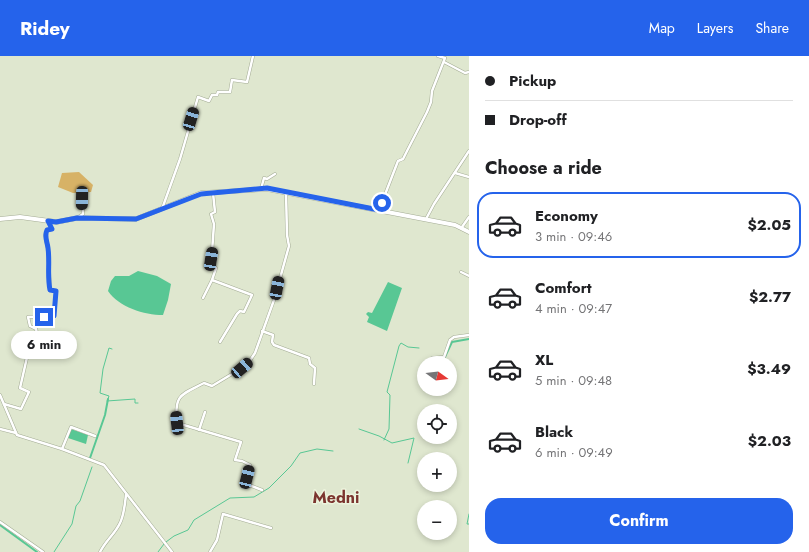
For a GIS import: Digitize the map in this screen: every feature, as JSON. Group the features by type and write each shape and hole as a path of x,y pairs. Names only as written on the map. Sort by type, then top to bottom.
{"main road":[{"path":"0,219 20,217 56,222 77,218 136,219 201,194 261,189 286,191 426,219 462,227 469,232"}],"street":[{"path":"162,209 180,159 198,97 209,101 212,94 217,95 218,92 230,92 232,80 247,82 253,56"},
{"path":"379,210 398,161 403,159 427,112 432,91 445,58 438,56"},
{"path":"444,62 465,73 469,72"},
{"path":"426,219 429,212 469,151"},
{"path":"455,172 469,177"},
{"path":"261,189 264,178 267,179 275,174"},
{"path":"262,490 249,485 249,480 247,477 250,465 242,461 235,460 241,442 177,423 175,406 181,395 204,383 212,386 242,368 249,362 255,353 274,300 289,246 287,235 286,191"},
{"path":"203,298 216,270 216,268 211,266 214,224 211,214 215,212 213,192"},
{"path":"77,218 83,214 82,197 85,194"},
{"path":"462,227 469,216"},
{"path":"4,404 21,409 29,392 20,388 28,353 42,354 36,329 30,326 28,317 54,316 56,291 50,290 48,250 45,235 47,230 52,229 48,221"},
{"path":"461,272 469,276"},
{"path":"212,280 252,295 244,312 240,311 236,314 220,342"},
{"path":"262,331 273,335 272,342 274,345 309,358 310,364 315,368 314,384"},
{"path":"444,356 448,343 452,338 469,335"},
{"path":"0,395 16,433"},
{"path":"199,430 205,412"},
{"path":"62,449 71,427 94,436"},
{"path":"0,429 16,433 17,435 62,449 102,464 110,471 172,552"},
{"path":"100,552 107,538 119,525 123,517 127,494"},
{"path":"210,552 217,540 224,514 271,528"},
{"path":"0,522 44,552"}],"shaded area":[{"path":"79,172 93,185 91,192 73,193 58,187 62,173"},
{"path":"138,271 157,276 171,284 163,315 148,314 125,306 108,291 111,281 115,276 129,276"},
{"path":"388,282 402,288 387,331 367,322 369,317 366,314 368,312 372,313"},
{"path":"71,429 88,435 86,444 68,438"}],"waterway":[{"path":"445,356 452,342 469,339"},
{"path":"384,440 389,429 390,395 387,392 399,346 401,343 408,347 419,348"},
{"path":"108,399 109,396 100,393 103,369 109,348 112,349"},
{"path":"90,458 105,415 108,399"},
{"path":"107,401 135,399 135,403 138,403"},
{"path":"359,429 379,436 392,443 414,438 408,463"},
{"path":"166,542 174,536 188,530 194,520 230,498 254,497 269,488 291,466 300,453 317,449 333,451"},
{"path":"54,552 72,524 76,506 80,501 92,467"},
{"path":"469,514 467,524 469,524"},
{"path":"0,525 37,552"},
{"path":"158,552 164,544"}],"district":[{"name":"Medni","path":"336,497"}],"route":[{"path":"44,317 54,316 56,296 56,291 50,290 49,281 48,250 45,235 47,230 52,229 48,221 56,222 77,218 115,220 136,219 201,194 267,188 379,210 382,203"}]}
